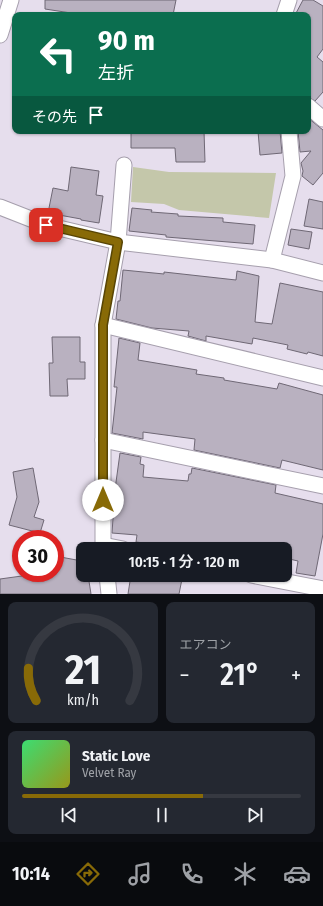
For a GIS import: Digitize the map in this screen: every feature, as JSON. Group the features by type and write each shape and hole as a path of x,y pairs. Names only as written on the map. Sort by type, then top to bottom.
{"street":[{"path":"0,35 11,0"},
{"path":"285,12 289,0"},
{"path":"311,109 323,119"},
{"path":"272,260 292,176 289,134"},
{"path":"103,542 103,325 118,242 124,165"},
{"path":"0,206 46,225 118,242 272,260 323,273"},
{"path":"103,325 323,378"},
{"path":"103,440 323,486"},
{"path":"108,582 110,594"},
{"path":"285,582 323,590"}],"green space":[{"path":"133,167 169,172 276,173 269,218 179,210 164,204 131,202"}],"building":[{"path":"45,0 176,0 174,12 64,12 45,9"},
{"path":"303,0 313,0 323,6 323,49 317,57 323,62 323,92 315,101 311,99 311,12 297,12"},
{"path":"311,120 323,130 323,173 313,185 302,176 303,171 301,163 311,151 300,152 298,134 311,134"},
{"path":"131,134 204,134 205,162 176,162 175,148 131,148"},
{"path":"258,134 280,134 282,153 260,155"},
{"path":"71,167 99,171 96,195 103,196 99,223 48,213 53,188 68,191"},
{"path":"309,199 323,202 323,229 304,226"},
{"path":"132,208 152,210 151,212 178,214 178,216 223,218 223,222 255,225 253,244 166,237 166,235 129,231"},
{"path":"291,229 312,232 309,249 288,245"},
{"path":"123,270 164,274 164,272 236,280 237,271 259,276 255,322 272,324 280,283 323,292 323,356 287,349 288,345 253,338 252,344 206,336 206,341 188,336 189,331 152,328 116,319 118,301 120,301"},
{"path":"52,337 80,337 80,362 85,362 85,379 67,379 68,396 50,396 49,363 53,363"},
{"path":"119,338 140,343 138,360 197,370 196,374 224,378 224,380 277,389 279,383 323,395 323,470 282,460 280,468 194,450 195,439 143,432 143,439 112,433 117,387 114,387"},
{"path":"120,453 141,457 140,464 144,465 143,477 188,481 192,468 276,485 275,493 323,504 323,534 315,576 296,573 298,561 292,560 292,542 136,542 137,535 112,533 113,504"},
{"path":"33,468 39,502 34,517 44,520 41,530 28,530 9,525 17,497 13,472"},
{"path":"64,558 76,560 76,582 89,582 91,594 0,594 0,579 12,577 12,582 64,582"},
{"path":"130,582 181,582 179,594 128,594"}],"route":[{"path":"46,225 118,242 103,325 103,500"}]}
